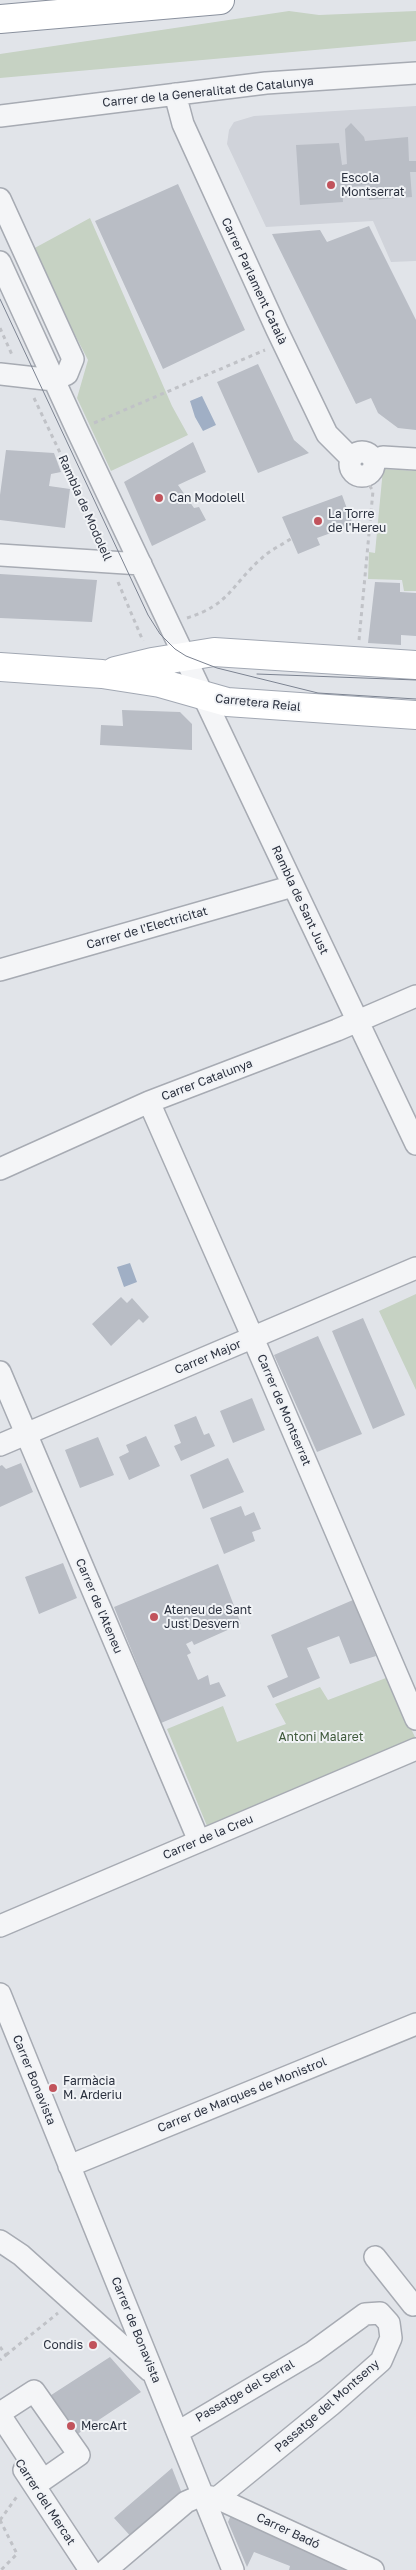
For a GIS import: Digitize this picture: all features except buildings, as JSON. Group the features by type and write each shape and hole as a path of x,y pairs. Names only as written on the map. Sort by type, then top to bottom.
{"main road":[{"path":"0,8 37,0"},
{"path":"0,19 220,0"},
{"name":"Carretera Reial","path":"102,674 152,662 214,652 416,665"},
{"name":"Carretera Reial","path":"0,667 102,674 160,683 203,696 244,704 416,716"}],"street":[{"name":"Carrer de la Generalitat de Catalunya","path":"0,116 266,83 416,73"},
{"name":"Carrer Parlament Català","path":"176,94 183,124 283,343 327,434 351,458 356,453 363,452 370,455 369,469"},
{"path":"0,199 72,359 67,374 54,380 0,374"},
{"name":"Rambla de Modolell","path":"0,262 77,430 186,656"},
{"path":"369,469 383,457 416,459"},
{"path":"0,555 141,564"},
{"name":"Rambla de Sant Just","path":"186,656 203,696 416,1144"},
{"name":"Carrer de l'Electricitat","path":"0,970 293,886"},
{"name":"Carrer Catalunya","path":"0,1170 149,1102 358,1021 416,996"},
{"name":"Carrer de Montserrat","path":"149,1102 253,1338 416,1719"},
{"name":"Carrer Major","path":"0,1445 416,1268"},
{"name":"Carrer de l'Ateneu","path":"0,1372 199,1841"},
{"name":"Carrer de la Creu","path":"0,1926 416,1749"},
{"name":"Carrer Bonavista","path":"0,1994 69,2166"},
{"name":"Carrer de Marques de Monistrol","path":"69,2166 416,2024"},
{"name":"Carrer de Bonavista","path":"69,2166 178,2432 209,2497"},
{"path":"0,2240 73,2301 155,2376"},
{"path":"375,2257 415,2304 389,2323"},
{"name":"Passatge del Serral","path":"178,2432 313,2352 365,2314 380,2314 389,2323"},
{"name":"Passatge del Montseny","path":"106,2570 186,2502 209,2497 331,2405 381,2361 390,2338 389,2323"},
{"name":"Carrer del Mercat","path":"0,2433 90,2570"},
{"path":"209,2497 233,2570"},
{"name":"Carrer Badó","path":"209,2497 373,2570"}],"path":[{"name":"Rambla de Modolell","path":"0,328 101,540 152,662"},
{"path":"77,430 283,343"},
{"path":"357,661 373,491 369,469"},
{"path":"169,624 208,611 233,591 262,557 292,538"},
{"path":"0,2360 73,2301"},
{"path":"0,2347 6,2355"},
{"path":"1,2570 17,2554 0,2520 30,2478"}],"shaded area":[{"name":"Escola Montserrat","path":"416,106 416,261 391,262 373,221 266,227 227,144 229,130 234,122 254,116"}],"green space":[{"path":"289,11 319,15 416,11 416,41 0,78 0,54"},
{"path":"90,218 172,406 188,435 111,471 77,398 88,360 31,250"},
{"path":"383,469 416,471 416,591 404,591 402,580 368,579 369,552 375,553"},
{"path":"416,1294 416,1390 379,1311"},
{"name":"Antoni Malaret","path":"386,1678 416,1739 207,1826 167,1729 223,1706 237,1742 286,1724 275,1704 320,1687 328,1700"}],"water":[{"path":"202,396 216,425 203,431 195,417 190,401"},
{"path":"130,1263 137,1282 124,1287 117,1267"}],"tram line":[{"path":"0,299 148,615 160,634 175,649 186,656 217,668 318,693 416,699"},
{"path":"257,674 416,680"}],"place":[{"name":"Escola Montserrat","path":"331,185"},
{"name":"Can Modolell","path":"159,498"},
{"name":"La Torre de l'Hereu","path":"318,521"},
{"name":"Ateneu de Sant Just Desvern","path":"154,1617"},
{"name":"Farmàcia M. Arderiu","path":"53,2088"},
{"name":"Condis","path":"93,2345"},
{"name":"MercArt","path":"71,2426"}]}
